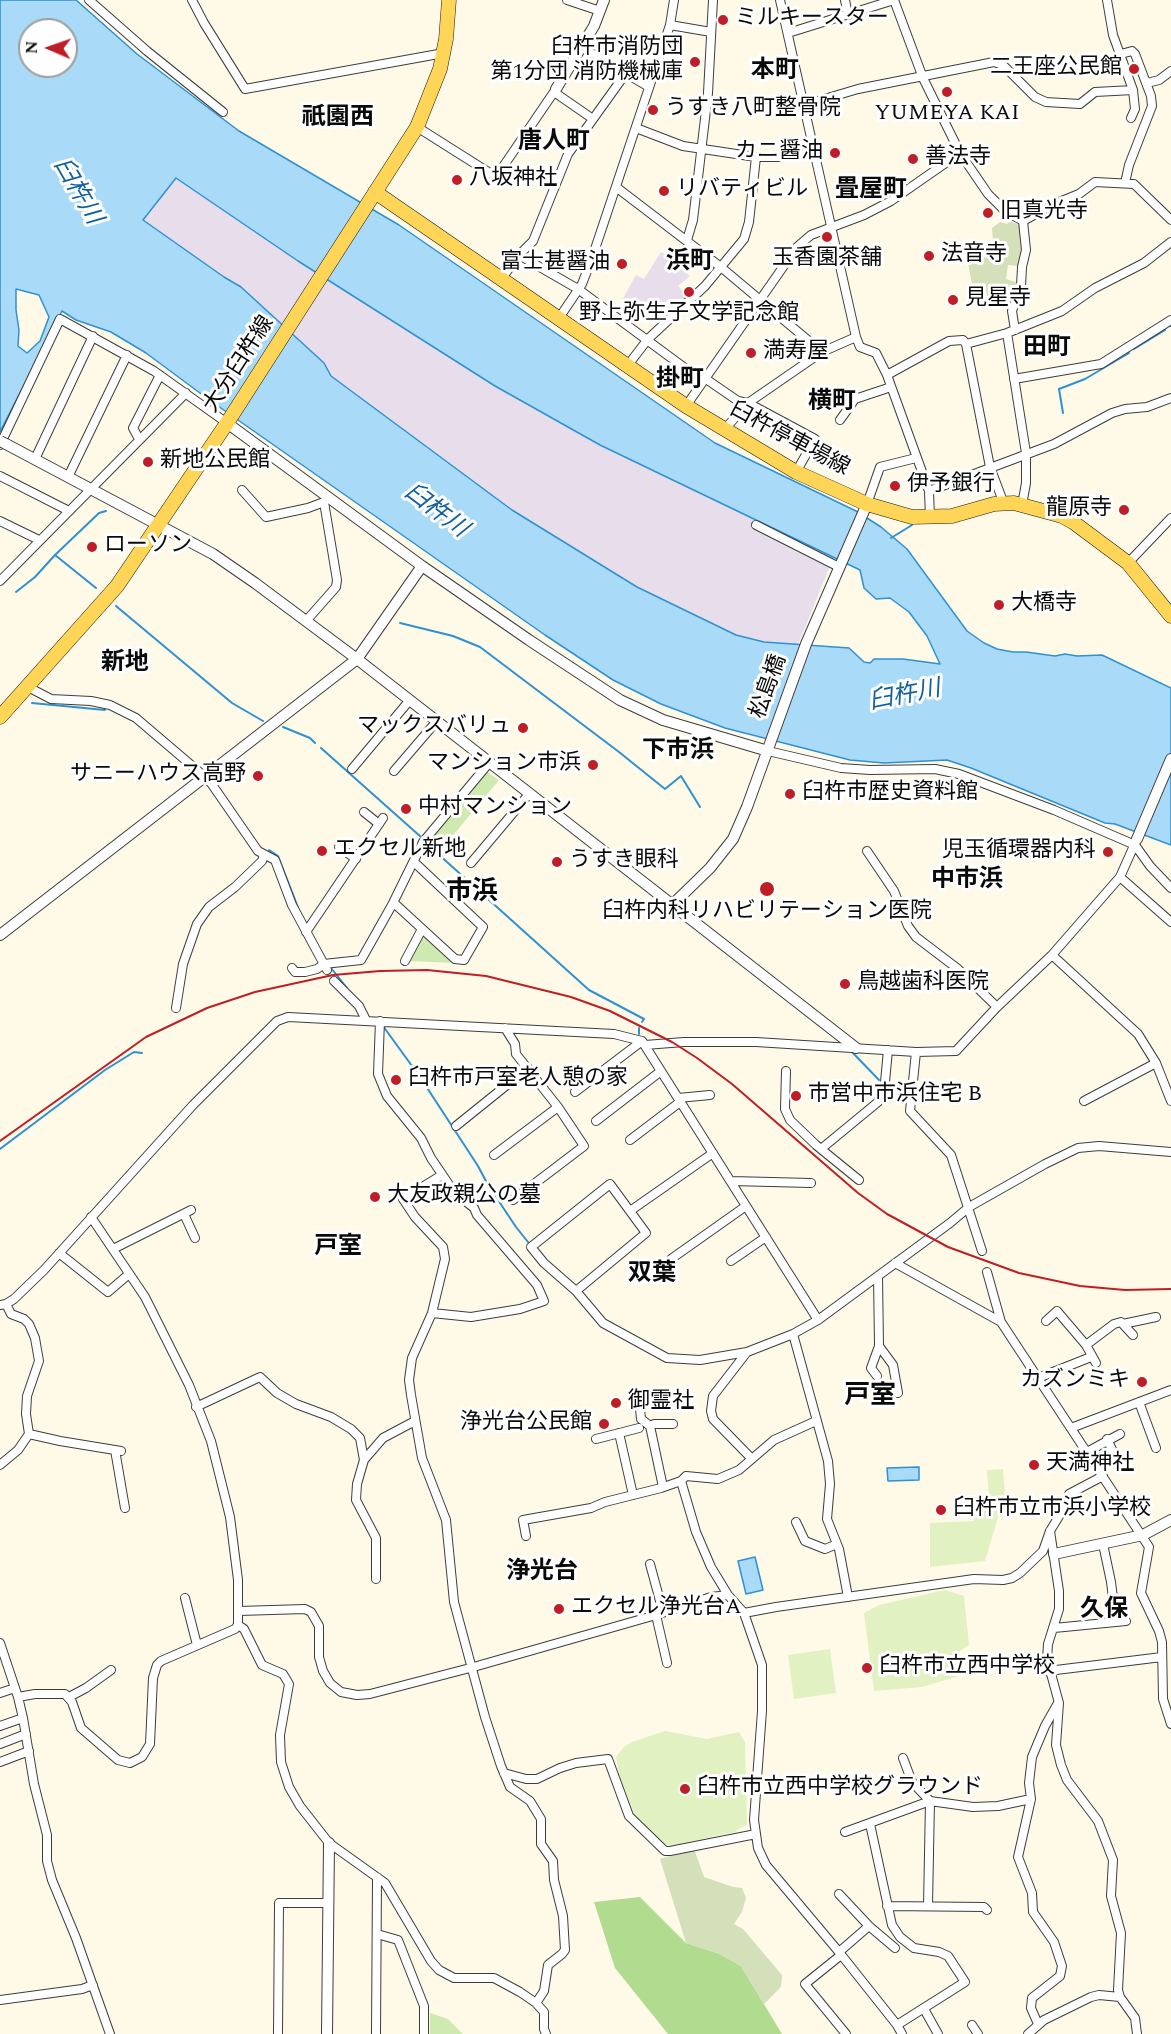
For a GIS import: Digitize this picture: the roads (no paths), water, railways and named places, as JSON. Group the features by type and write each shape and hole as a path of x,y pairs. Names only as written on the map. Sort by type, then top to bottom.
{"main road":[{"name":"大分臼杵線","path":"2,710 28,687 117,586 228,421 417,127 434,89 444,53 449,0"},
{"name":"臼杵停車場線","path":"373,196 502,279 686,406 796,472 866,510 930,518 952,516 994,504 1004,504 1022,505 1062,516 1128,563 1171,616"}],"street":[{"path":"89,0 147,51 223,112"},
{"path":"193,0 245,89 444,53"},
{"path":"567,0 600,11"},
{"path":"417,127 496,177 555,90 581,47 604,0"},
{"path":"559,318 578,289 592,258 670,25 674,0"},
{"path":"687,240 693,220 708,93 713,0"},
{"path":"780,0 856,337 860,348 876,353 887,375 929,491 930,518"},
{"path":"845,0 848,15"},
{"path":"788,33 894,0 923,78 960,153 988,194 1005,211 1023,221"},
{"path":"1107,0 1113,35 1133,90 1135,108 1131,118"},
{"path":"670,25 711,32"},
{"path":"581,47 649,87"},
{"path":"1120,54 1132,51 1135,54 1147,83 1152,106 1129,165 1125,183"},
{"path":"804,105 858,89 996,62 1003,65 1035,97 1046,102 1080,104 1095,92 1133,90"},
{"path":"1147,83 1159,80 1171,70"},
{"path":"502,279 519,255 533,241 565,160 626,74"},
{"path":"555,90 593,119"},
{"path":"636,128 680,145 756,157 815,153"},
{"path":"686,406 797,247 811,235 864,215 891,201 960,153"},
{"path":"628,365 648,339 722,268 744,239 749,222 756,157"},
{"path":"1023,221 1052,205 1079,194 1091,184 1125,183 1134,184 1171,220"},
{"path":"616,187 722,268 822,352"},
{"path":"1022,505 1026,483 1026,453 1014,379 1011,332 1012,311 1021,286 1022,267 1026,257 1023,221"},
{"path":"966,344 1011,332 1062,311 1095,288 1144,263 1171,242"},
{"path":"519,255 578,289 701,380 706,379 738,400 748,403 815,439 796,472"},
{"path":"856,1047 357,659 213,554 2,443 60,319 160,375 228,421 326,499 529,640 620,700 663,720 842,768 935,769 959,774 1136,842 1150,866 1171,888"},
{"path":"1014,379 1101,364 1171,320"},
{"path":"35,459 93,336"},
{"path":"724,430 748,403 822,352 856,337"},
{"path":"887,375 949,341 963,340 966,344 990,467 1004,504"},
{"path":"68,477 127,355"},
{"path":"139,440 133,428 160,375"},
{"path":"840,420 855,399 891,387"},
{"path":"0,581 186,393"},
{"path":"929,491 1054,444 1112,413 1147,407 1171,398"},
{"path":"866,510 880,467 916,458"},
{"path":"0,476 69,511"},
{"path":"242,490 266,517 326,499"},
{"path":"306,621 336,587 326,499"},
{"name":"松島橋","path":"672,905 710,868 733,839 806,644 866,510"},
{"path":"1128,563 1171,518"},
{"path":"0,521 39,540"},
{"path":"756,525 840,565"},
{"path":"0,935 357,659 422,566"},
{"path":"28,687 51,699 101,702 117,708 136,718 204,777 258,851 275,860 292,905 309,929 325,967"},
{"path":"352,769 409,701"},
{"path":"394,771 436,722"},
{"path":"0,1465 18,1450 29,1434 26,1404 37,1370 39,1354 29,1324 24,1318 11,1314 3,1304 44,1270 193,1105 277,1021 288,1017 366,1020 614,1034 643,1043 756,1042 916,1052 956,1051 997,1007 1052,955 1120,877 1171,759"},
{"path":"292,968 295,972 305,972 361,960 394,903 423,842 489,763"},
{"path":"471,863 530,794"},
{"path":"309,929 381,821 364,812"},
{"path":"339,847 356,859"},
{"path":"867,851 894,891 908,926 916,937 958,969 997,1007"},
{"path":"176,1008 183,964 197,924 209,907 235,887 262,861 264,855"},
{"path":"394,903 455,959 464,960 483,927 414,862"},
{"path":"1120,877 1171,922"},
{"path":"405,961 422,929"},
{"path":"1052,955 1138,1034 1156,1063 1171,1101"},
{"path":"334,981 359,1006 366,1020"},
{"path":"380,1021 378,1074 380,1083 402,1116 421,1138 454,1192 474,1208 477,1215 529,1274 544,1301 520,1309 471,1317 432,1313"},
{"path":"505,1028 515,1044 516,1054 558,1107 584,1146 513,1200"},
{"path":"643,1043 818,1320"},
{"path":"575,1092 643,1043"},
{"path":"821,1149 878,1102 885,1082 888,1050"},
{"path":"916,1052 910,1111 951,1155 982,1251"},
{"path":"1084,1101 1156,1063"},
{"path":"456,1126 528,1068"},
{"path":"596,1121 661,1071"},
{"path":"786,1071 785,1109 790,1120 859,1180"},
{"path":"630,1140 679,1100 710,1095"},
{"path":"494,1155 558,1107"},
{"path":"576,1291 646,1233 610,1184 531,1247 544,1263 576,1291 603,1323 667,1358 700,1360 747,1352 793,1334 818,1320 969,1207 1078,1148 1099,1146 1171,1152"},
{"path":"630,1211 712,1153"},
{"path":"442,1175 404,1199 415,1217 443,1247 443,1266 432,1313 418,1343 410,1367 409,1380 425,1466 446,1520 454,1602 470,1668 510,1787 530,1801 541,1819 541,1844 553,1861 554,1880 563,1916 565,1950 548,1965 543,1993 536,2003"},
{"path":"731,1181 810,1183"},
{"path":"671,1259 746,1206"},
{"path":"113,1249 188,1212 195,1238"},
{"path":"69,1696 81,1728 118,1761 130,1763 142,1756 150,1744 154,1668 161,1660 234,1629 238,1625 238,1580 230,1517 211,1441 179,1364 145,1297 91,1217"},
{"path":"731,1261 766,1237"},
{"path":"60,1253 108,1292 129,1274"},
{"path":"895,1263 1000,1322"},
{"path":"987,1272 1000,1322 1149,1547 1141,1593 1159,1631 1163,1699 1171,1724"},
{"path":"877,1376 871,1368 879,1346 879,1276"},
{"path":"1038,1378 1094,1360 1086,1345 1057,1311 1046,1321"},
{"path":"1086,1345 1114,1324 1156,1317"},
{"path":"1123,1324 1133,1335"},
{"path":"793,1334 828,1461 830,1484 827,1519 837,1544 848,1597"},
{"path":"879,1346 893,1365 898,1393"},
{"path":"747,1352 713,1396 711,1411 713,1419 752,1459"},
{"path":"196,1407 260,1377 278,1393 296,1404 341,1422 357,1434 360,1438 364,1460"},
{"path":"1071,1428 1171,1390"},
{"path":"1139,1402 1156,1448"},
{"path":"640,1409 641,1419 650,1426 663,1488"},
{"path":"376,1579 376,1538 356,1500 357,1484 364,1460 383,1438 415,1421"},
{"path":"526,1536 523,1520 591,1508 605,1502 663,1488 681,1481 686,1476 718,1479 739,1470 774,1440 816,1421"},
{"path":"650,1426 673,1424"},
{"path":"596,1439 639,1428"},
{"path":"619,1433 633,1495"},
{"path":"29,1434 118,1451 125,1508"},
{"path":"1087,1452 1107,1439 1120,1434"},
{"path":"1107,1439 1117,1460"},
{"path":"744,1614 776,1607 974,1579 1012,1578 1043,1551 1050,1530 1064,1508 1069,1494 1103,1476"},
{"path":"681,1481 696,1532 711,1567 728,1595 744,1614 760,1654 763,1676 754,1820 758,1848 766,1865 840,1954 902,2034"},
{"path":"1054,1554 1143,1535 1171,1520"},
{"path":"796,1522 805,1541 825,1549 837,1544"},
{"path":"1050,1530 1059,1591 1059,1609 1047,1647 1047,1659 1059,1703 1056,1745 1067,1780 1098,1821 1113,1860 1112,1903 1121,1933 1118,1981 1120,1997 1135,2018 1137,2034"},
{"path":"1103,1544 1116,1622"},
{"path":"650,1564 667,1663"},
{"path":"238,1611 305,1609 311,1612 319,1626 319,1657 323,1671 330,1683 340,1692 357,1695 370,1694 470,1668 711,1597 728,1595"},
{"path":"185,1598 197,1645"},
{"path":"1054,1628 1126,1621"},
{"path":"238,1625 244,1629 262,1665 283,1674 288,1682 286,1709 280,1735 281,1762 286,1781 292,1792 328,1843 385,1882 432,1961 442,1972 459,1979 488,1976 536,2003 544,2012 546,2034"},
{"path":"0,1643 23,1718 34,1784 47,1835 47,1862 110,2034"},
{"path":"1050,1673 1056,1670 1162,1657"},
{"path":"18,1697 52,1693 69,1696 86,1688 111,1670"},
{"path":"0,1693 15,1688"},
{"path":"1038,2024 1031,2008 1032,1998 1060,1976 1062,1966 1054,1942 1033,1912 1032,1893 1018,1857 1031,1799 1029,1784 1032,1756 1049,1718 1059,1703"},
{"path":"0,1726 23,1718"},
{"path":"0,1744 26,1734"},
{"path":"0,1762 29,1751"},
{"path":"903,1758 912,1782 930,1801 928,1906"},
{"path":"504,1773 526,1779 537,1779 576,1763 609,1760 629,1816 665,1851 756,1834"},
{"path":"845,1832 930,1801 973,1807 998,1806 1031,1799"},
{"path":"870,1824 891,1925 900,1937 914,1948 939,1952 948,1956 965,1982 897,2025"},
{"path":"327,2034 328,1843"},
{"path":"376,2034 377,1877"},
{"path":"839,1894 869,1926 895,1948"},
{"path":"278,2034 279,1903 328,1903"},
{"path":"887,1906 984,1907 987,1910"},
{"path":"846,2034 805,1984 869,1926"},
{"path":"377,1934 398,1940 424,2006 424,2034"},
{"path":"0,2000 82,1989 93,1985"},
{"path":"1028,2034 1038,2024 1091,1997 1106,1995 1120,1997"},
{"path":"924,2009 938,2034"},
{"path":"972,2025 978,2034"}],"water":[{"name":"臼杵川","path":"0,0 76,0 137,54 239,131 399,225 715,443 856,511 881,527 907,549 967,631 984,643 997,649 1013,652 1055,656 1102,655 1171,688 1171,845 1115,824 1105,823 947,760 884,763 850,760 725,728 661,704 613,680 545,635 146,353 111,332 76,320 62,311 0,432","holes":["176,178 298,261 495,386 600,445 860,570 864,588 876,599 890,598 909,612 927,636 940,664 903,659 874,659 870,663 864,662 849,648 764,642 736,635 637,587 512,510 331,376 324,363 241,287 143,220","16,289 39,295 49,317 40,341 27,353 18,346"]},
{"path":"919,1467 919,1480 888,1481 887,1468"},
{"path":"755,1557 763,1590 746,1594 738,1561"}],"waterway":[{"path":"1134,349 1165,330"},
{"path":"1063,413 1059,389 1085,379 1129,353"},
{"path":"16,592 35,577 99,513 106,511"},
{"path":"891,538 912,525"},
{"path":"55,555 96,588"},
{"path":"116,606 232,703 263,721"},
{"path":"400,623 453,636 480,647 665,789 681,776 700,807"},
{"path":"32,703 105,710"},
{"path":"283,727 310,738 315,743"},
{"path":"321,748 421,837"},
{"path":"427,844 589,990 644,1019 642,1022"},
{"path":"269,850 278,856 299,910"},
{"path":"331,968 347,988"},
{"path":"383,1026 420,1077 488,1185 528,1242"},
{"path":"639,1028 639,1034"},
{"path":"0,1149 105,1070 134,1052 142,1053"},
{"path":"852,1052 879,1080"},
{"path":"887,1090 898,1103"}],"railway":[{"path":"0,1141 146,1037 207,1008 255,992 333,975 427,970 486,976 571,997 610,1011 672,1042 732,1084 858,1193 887,1214 948,1247 1019,1273 1080,1286 1125,1290 1171,1289"}],"place":[{"name":"ミルキースター","path":"723,20"},
{"name":"臼杵市消防団 第1分団 消防機械庫","path":"695,62"},
{"name":"二王座公民館","path":"1134,69"},
{"name":"YUMEYA KAI","path":"947,92"},
{"name":"うすき八町整骨院","path":"653,110"},
{"name":"カニ醤油","path":"835,153"},
{"name":"善法寺","path":"913,159"},
{"name":"八坂神社","path":"457,180"},
{"name":"リバティビル","path":"664,191"},
{"name":"旧真光寺","path":"988,213"},
{"name":"玉香園茶舗","path":"827,237"},
{"name":"法音寺","path":"929,256"},
{"name":"富士甚醤油","path":"622,264"},
{"name":"野上弥生子文学記念館","path":"689,292"},
{"name":"見星寺","path":"953,300"},
{"name":"満寿屋","path":"751,353"},
{"name":"新地公民館","path":"148,462"},
{"name":"伊予銀行","path":"895,486"},
{"name":"龍原寺","path":"1124,510"},
{"name":"ローソン","path":"92,547"},
{"name":"大橋寺","path":"999,605"},
{"name":"マックスバリュ","path":"523,728"},
{"name":"マンション市浜","path":"593,765"},
{"name":"サニーハウス高野","path":"258,776"},
{"name":"臼杵市歴史資料館","path":"790,794"},
{"name":"中村マンション","path":"406,809"},
{"name":"エクセル新地","path":"322,851"},
{"name":"児玉循環器内科","path":"1108,852"},
{"name":"うすき眼科","path":"557,862"},
{"name":"臼杵内科リハビリテーション医院","path":"767,889"},
{"name":"鳥越歯科医院","path":"845,984"},
{"name":"臼杵市戸室老人憩の家","path":"396,1080"},
{"name":"市営中市浜住宅 B","path":"796,1096"},
{"name":"大友政親公の墓","path":"375,1197"},
{"name":"カズンミキ","path":"1142,1382"},
{"name":"御霊社","path":"616,1403"},
{"name":"浄光台公民館","path":"604,1424"},
{"name":"天満神社","path":"1034,1465"},
{"name":"臼杵市立市浜小学校","path":"941,1510"},
{"name":"エクセル浄光台A","path":"559,1609"},
{"name":"臼杵市立西中学校","path":"867,1668"},
{"name":"臼杵市立西中学校グラウンド","path":"685,1789"}],"district":[{"name":"本町","path":"775,72"},
{"name":"祇園西","path":"338,119"},
{"name":"唐人町","path":"554,143"},
{"name":"畳屋町","path":"871,191"},
{"name":"浜町","path":"690,263"},
{"name":"田町","path":"1047,349"},
{"name":"掛町","path":"680,381"},
{"name":"横町","path":"832,403"},
{"name":"新地","path":"125,664"},
{"name":"下市浜","path":"678,752"},
{"name":"中市浜","path":"967,881"},
{"name":"市浜","path":"472,894"},
{"name":"戸室","path":"338,1248"},
{"name":"双葉","path":"652,1275"},
{"name":"戸室","path":"870,1398"},
{"name":"浄光台","path":"542,1573"},
{"name":"久保","path":"1104,1611"}]}
